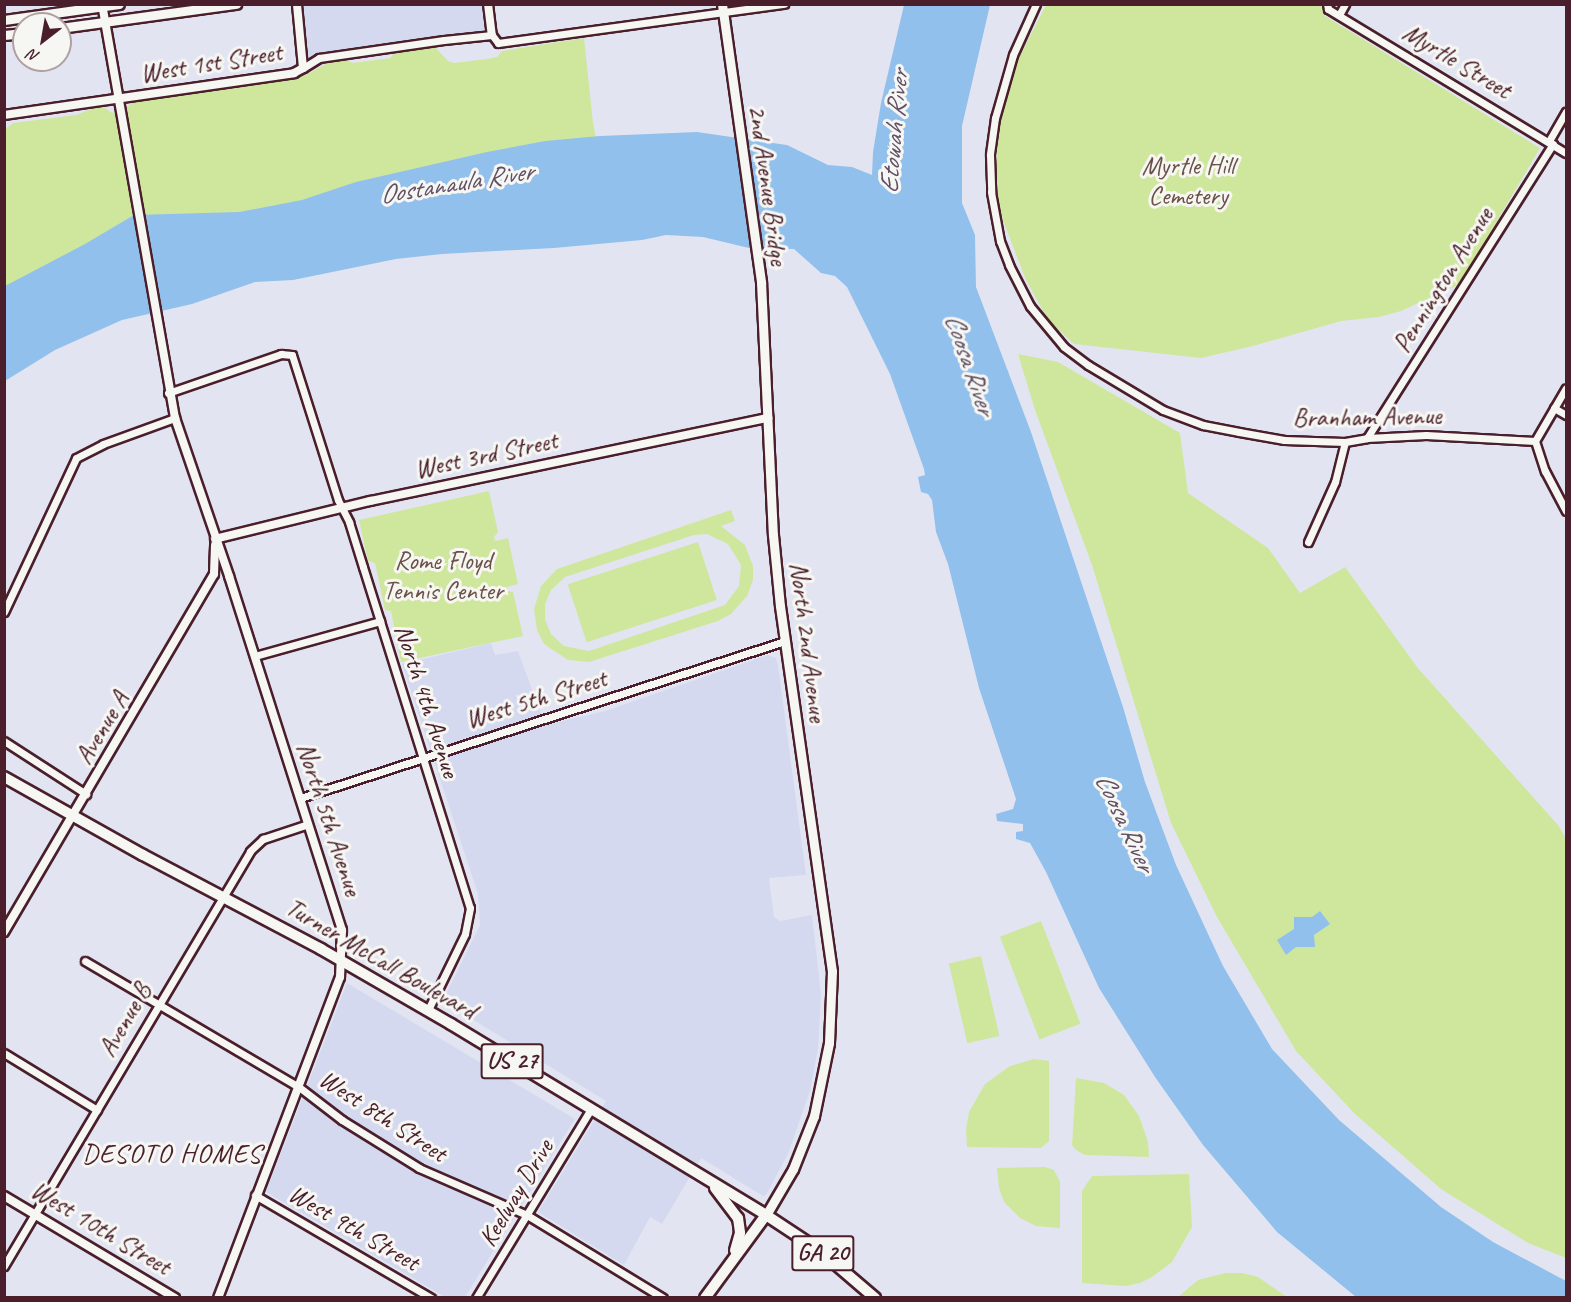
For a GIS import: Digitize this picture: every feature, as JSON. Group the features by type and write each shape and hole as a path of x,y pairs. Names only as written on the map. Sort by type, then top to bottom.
{"main road":[{"path":"4,20 119,4"},
{"path":"72,26 236,4"},
{"name":"2nd Avenue Bridge","path":"722,9 761,282"},
{"name":"North 2nd Avenue","path":"761,282 775,564 832,971 826,1067 814,1116 793,1169 766,1215"},
{"name":"Turner McCall Boulevard","path":"4,777 341,960 428,1010 766,1215 819,1250 875,1298"},
{"name":"US 27","path":"706,1179 732,1208 740,1223 739,1241 728,1266"},
{"name":"US 27","path":"705,1298 766,1215"}],"street":[{"path":"297,4 303,68"},
{"path":"488,4 492,34 498,42 722,9 784,4"},
{"name":"Branham Avenue","path":"1036,4 1005,82 995,118 990,155 991,192 1000,241 1030,306 1064,347 1104,375 1163,410 1203,425 1284,440 1345,442 1367,438 1426,435 1535,441"},
{"name":"Myrtle Street","path":"1327,4 1328,9 1566,153"},
{"path":"1339,15 1345,4"},
{"name":"North 5th Avenue","path":"102,6 160,349 174,418 255,656 342,930 340,977 255,1195 218,1298"},
{"name":"West 1st Street","path":"4,115 286,74 303,68 319,58 492,34"},
{"name":"Pennington Avenue","path":"1367,438 1551,143 1566,111"},
{"name":"North 4th Avenue","path":"168,393 289,353 380,621 470,908 465,934 428,1010"},
{"path":"1566,388 1535,441 1545,471 1566,511"},
{"path":"1554,408 1566,415"},
{"path":"4,612 76,458 103,444 174,418"},
{"name":"West 3rd Street","path":"215,538 342,507 768,418"},
{"path":"1308,542 1335,482 1345,442"},
{"name":"Avenue A","path":"4,932 74,817 214,574 215,538"},
{"path":"255,656 380,621"},
{"name":"West 5th Street","path":"300,798 785,641"},
{"path":"4,741 86,794"},
{"name":"Avenue B","path":"4,1266 250,851 259,841 308,824"},
{"name":"West 8th Street","path":"85,961 299,1087 342,1120 419,1168 527,1215 663,1298"},
{"path":"4,1053 97,1110"},
{"name":"Keelway Drive","path":"476,1298 591,1110"},
{"name":"West 9th Street","path":"255,1195 431,1298"},
{"name":"West 10th Street","path":"4,1196 175,1298"}],"shaded area":[{"path":"297,5 488,5 492,35 303,68"},
{"path":"491,643 495,655 518,651 545,725 605,711 768,655 776,658 778,665 806,875 769,878 774,917 780,921 812,915 821,994 818,1048 810,1091 788,1154 766,1195 763,1196 701,1158 662,1224 650,1217 624,1265 538,1212 606,1101 449,1005 446,1001 446,994 480,925 478,894 402,664"},
{"path":"347,983 575,1119 465,1297 445,1297 266,1192"}],"green space":[{"name":"Myrtle Hill Cemetery","path":"1046,5 1322,5 1325,16 1540,148 1460,284 1401,311 1379,317 1341,321 1201,358 1074,344 1048,320 1026,280 1004,223 997,195 996,161 1000,124 1014,67"},
{"path":"584,38 593,123 606,186 5,332 4,130 13,123 76,115 94,108 105,108 112,113 129,106 131,101 299,77 329,62 344,58 352,63 390,58 395,52 435,47 448,61 454,63 497,57 502,51"},
{"path":"1018,354 1058,362 1180,433 1188,493 1268,548 1300,593 1345,567 1417,667 1558,825 1566,839 1566,1258 1528,1243 1441,1189 1355,1114 1296,1051 1217,917 1171,823 1092,565 1035,410"},
{"name":"Rome Floyd Tennis Center","path":"489,491 498,532 494,537 495,541 508,538 518,584 507,587 508,591 513,592 523,636 401,662 391,611 385,610 375,563 368,561 359,520"},
{"path":"731,510 735,521 721,526 745,545 753,566 753,580 747,596 731,614 718,621 589,662 568,660 544,644 537,630 534,609 541,586 557,569","holes":["707,534 728,544 741,565 739,586 725,605 589,651 564,646 551,634 545,619 545,604 551,590 565,577 694,535"]},
{"path":"698,542 717,600 587,642 568,584"},
{"path":"1041,921 1080,1024 1039,1039 1000,937"},
{"path":"981,956 999,1036 967,1043 949,963"},
{"path":"1034,1059 1049,1061 1049,1141 1041,1148 967,1147 966,1130 969,1112 985,1084 1010,1066"},
{"path":"1076,1078 1104,1083 1124,1095 1139,1116 1148,1142 1149,1157 1085,1155 1076,1150 1072,1145"},
{"path":"1045,1167 1054,1170 1060,1182 1060,1228 1036,1226 1020,1218 1004,1202 999,1188 997,1168"},
{"path":"1189,1174 1192,1227 1172,1262 1140,1283 1126,1286 1082,1283 1082,1191 1092,1176"},
{"path":"1225,1273 1242,1273 1258,1277 1287,1297 1178,1297 1198,1280"}],"water":[{"path":"904,5 990,5 962,126 962,203 975,235 976,287 1031,432 1123,707 1145,782 1176,865 1223,966 1272,1049 1339,1120 1441,1207 1493,1242 1566,1281 1566,1297 1356,1297 1277,1232 1203,1145 1155,1077 1099,988 1046,872 1030,843 1016,839 1016,832 1023,831 1023,824 997,821 996,814 1013,809 1016,799 979,688 948,564 936,532 932,500 928,494 921,492 918,477 925,475 924,469 890,374 847,287 835,276 821,273 794,249 749,248 703,237 666,235 642,240 554,248 396,259 293,280 255,282 192,304 122,320 55,350 5,381 5,286 134,215 239,212 302,200 356,182 487,152 545,141 600,136 697,132 787,145 828,165 852,167 872,175 873,152 881,103"},
{"path":"1320,911 1330,924 1314,935 1315,947 1296,947 1286,955 1277,940 1294,929 1294,917 1312,917"}],"district":[{"name":"DESOTO HOMES","path":"172,1154"}],"water label":[{"name":"Etowah River","path":"894,132"},
{"name":"Oostanaula River","path":"456,183"},
{"name":"Coosa River","path":"970,364"},
{"name":"Coosa River","path":"1125,822"}]}
